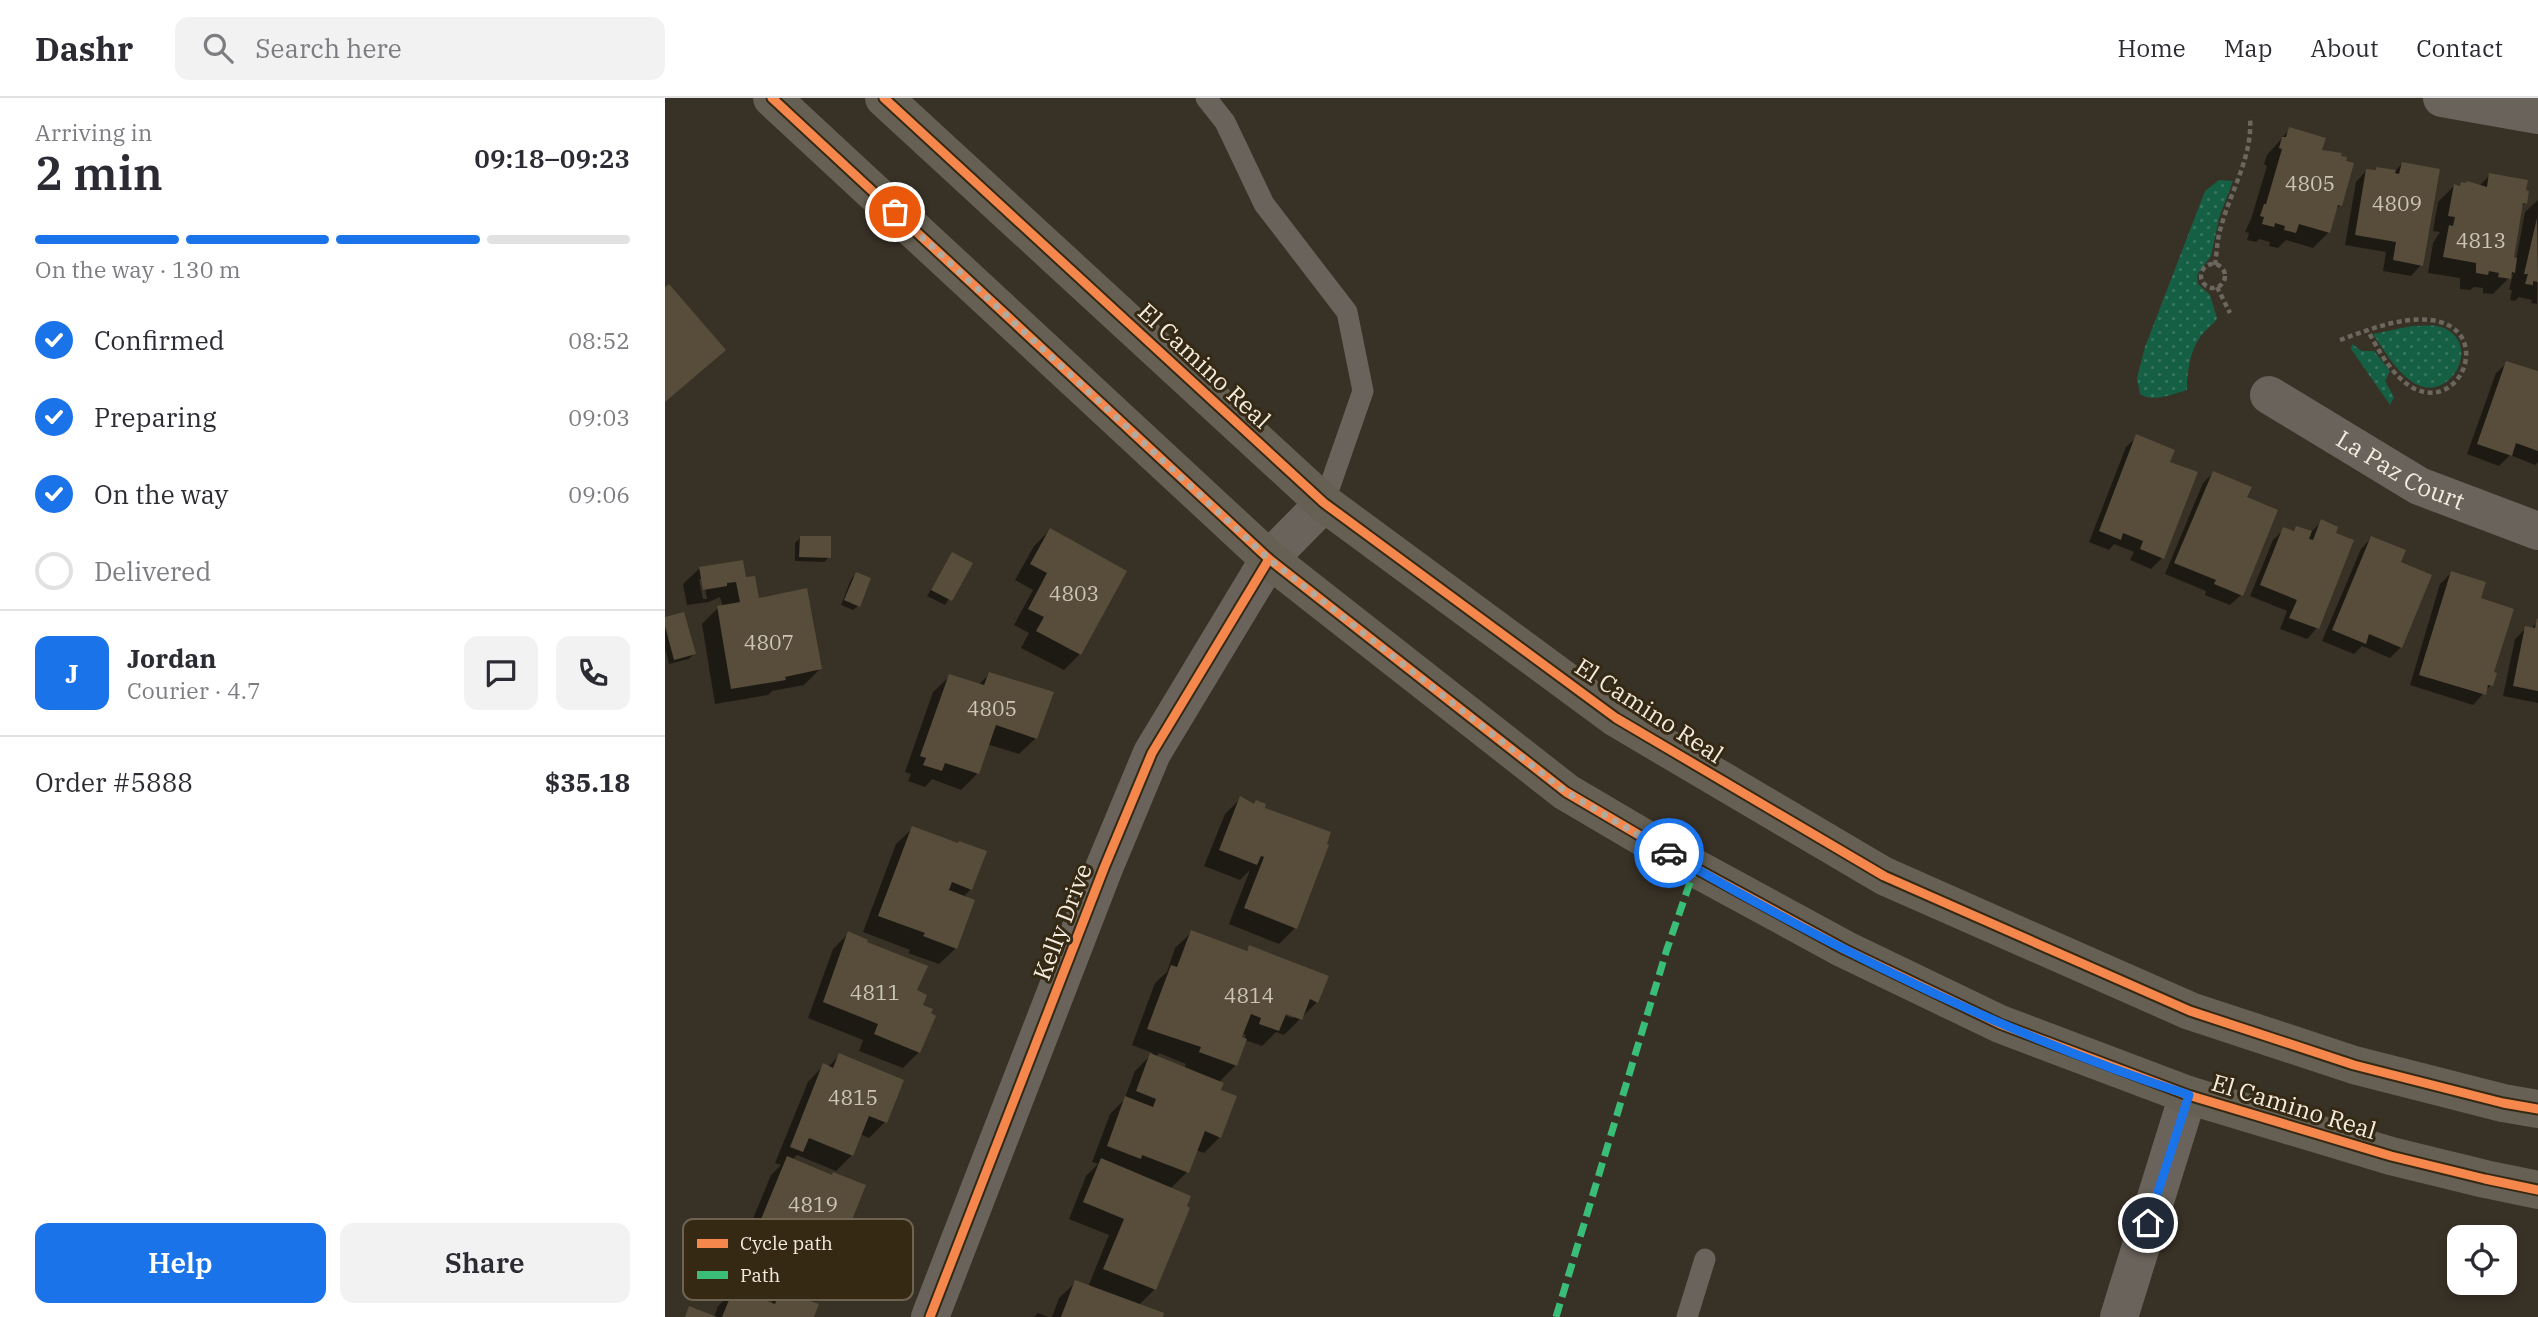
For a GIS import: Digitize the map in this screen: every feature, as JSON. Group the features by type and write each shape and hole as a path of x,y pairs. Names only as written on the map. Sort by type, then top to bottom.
{"main road":[{"name":"El Camino Real","path":"772,98 1269,559 1566,792 1843,950 2000,1024 2189,1095 2391,1156 2538,1190"},
{"name":"El Camino Real","path":"884,98 1324,503 1616,718 1884,876 2190,1011 2354,1065 2503,1103 2538,1109"}],"street":[{"path":"2442,98 2538,115"},
{"name":"La Paz Court","path":"2269,395 2419,486 2538,531"},
{"name":"Kelly Drive","path":"930,1317 1104,868 1152,753 1269,559 1324,503"},
{"path":"2119,1317 2189,1095"}],"lane":[{"path":"1206,98 1225,122 1263,204 1347,312 1363,391 1324,503"},
{"path":"1687,1317 1705,1259"}],"path":[{"path":"2215,265 2220,228 2239,179 2251,134 2250,117"},
{"path":"2217,288 2223,283 2225,275 2222,269 2215,265 2204,268 2201,275 2206,285 2217,288 2231,313"},
{"path":"2340,340 2368,331 2402,321 2428,320 2448,324 2465,343 2465,368 2452,386 2444,390 2418,390 2402,381 2368,331"}],"green space":[{"path":"2219,180 2233,181 2219,218 2211,256 2197,275 2198,284 2210,295 2217,318 2193,350 2187,390 2163,397 2145,397 2140,394 2137,378 2145,347 2205,191"},
{"path":"2412,326 2444,328 2456,337 2461,348 2461,360 2456,371 2448,381 2437,387 2424,387 2411,381 2390,359 2373,334"},
{"path":"2352,344 2362,351 2374,351 2390,371 2385,381 2394,397 2390,405 2351,349"}],"building":[{"path":"2289,127 2326,138 2322,150 2342,153 2341,156 2347,157 2346,161 2354,163 2342,206 2338,205 2330,233 2299,224 2296,233 2284,230 2285,226 2275,223 2274,227 2262,224 2264,217 2260,216 2282,149 2279,148 2282,137 2286,137"},
{"path":"2402,162 2440,169 2423,266 2393,260 2396,242 2355,235 2366,169 2376,170 2376,167 2396,170 2395,173 2399,174"},
{"path":"2489,173 2528,180 2527,204 2523,203 2514,257 2517,258 2515,273 2512,272 2511,279 2498,277 2499,273 2489,271 2488,275 2476,273 2476,263 2443,257 2449,225 2453,226 2455,217 2448,216 2454,184 2460,186 2461,182 2467,181 2487,187"},
{"path":"2537,218 2538,282 2533,281 2533,285 2525,284 2528,274 2524,274"},
{"path":"669,284 726,350 665,402 665,287"},
{"path":"2506,361 2538,371 2538,451 2516,443 2512,456 2477,444"},
{"path":"2136,434 2175,450 2170,462 2198,472 2164,559 2140,549 2143,541 2123,533 2121,540 2099,531"},
{"path":"2213,471 2252,487 2247,497 2278,510 2243,596 2214,584 2216,580 2174,563"},
{"path":"2321,519 2338,527 2336,533 2354,540 2319,629 2289,618 2297,600 2260,585 2283,527 2294,531 2296,526 2312,531 2309,539 2313,540"},
{"path":"1050,528 1127,571 1081,655 1036,631 1044,617 1028,609 1047,573 1030,564"},
{"path":"800,536 831,536 831,558 799,557"},
{"path":"2371,536 2406,550 2401,562 2432,575 2402,648 2369,634 2366,644 2332,630"},
{"path":"952,552 973,563 952,601 931,590"},
{"path":"743,560 746,577 755,576 759,598 807,588 822,669 785,677 786,680 731,689 717,606 740,602 736,582 703,590 699,567"},
{"path":"2451,571 2486,582 2481,598 2514,609 2494,672 2497,673 2493,686 2488,685 2486,695 2419,675"},
{"path":"856,572 871,578 860,607 844,600"},
{"path":"684,612 696,654 674,660 665,617"},
{"path":"2537,618 2538,691 2513,686 2525,626 2535,628"},
{"path":"989,672 1054,692 1037,739 996,725 979,774 945,763 942,771 923,765 926,758 920,756 949,674 984,685"},
{"path":"1240,796 1254,804 1256,800 1266,804 1265,808 1331,832 1327,844 1329,845 1297,929 1244,908 1264,857 1261,856 1257,865 1219,850"},
{"path":"912,826 987,851 972,890 952,882 949,890 975,900 957,949 923,936 925,933 878,916"},
{"path":"1191,930 1247,951 1249,945 1329,976 1318,1003 1310,999 1302,1020 1286,1014 1279,1031 1259,1024 1261,1018 1251,1014 1242,1037 1247,1039 1237,1066 1199,1052 1201,1047 1147,1029 1171,965 1177,967"},
{"path":"848,931 868,940 867,942 928,966 917,990 927,995 923,1005 933,1009 931,1013 936,1016 920,1053 874,1034 878,1024 823,1002"},
{"path":"839,1053 904,1080 887,1123 869,1116 853,1156 809,1138 803,1152 790,1147 823,1063 833,1068"},
{"path":"1150,1053 1224,1083 1221,1090 1237,1096 1221,1138 1205,1131 1189,1173 1142,1155 1141,1159 1107,1146 1125,1096 1153,1107 1156,1099 1136,1091"},
{"path":"787,1156 832,1175 833,1172 866,1185 852,1219 761,1219"},
{"path":"1101,1158 1191,1196 1187,1206 1190,1208 1156,1290 1103,1269 1124,1219 1083,1202"},
{"path":"1075,1280 1164,1313 1163,1317 1061,1317"},
{"path":"729,1300 765,1300 775,1304 777,1300 807,1300 819,1304 814,1317 722,1317"},
{"path":"689,1306 717,1317 685,1317"}],"marked path":[{"path":"1556,1317 1667,949 1695,868"}],"cycle path":[{"path":"772,98 1269,559 1566,792 1695,868 1844,949 2000,1024 2188,1095 2391,1156 2538,1190"},
{"path":"884,98 1324,503 1616,718 1884,876 2190,1011 2354,1065 2503,1103 2538,1109"},
{"path":"930,1317 1104,868 1152,753 1269,559"}],"way so far":[{"path":"895,212 1269,559 1566,792 1669,853"}],"route":[{"path":"1669,853 1843,950 2000,1024 2189,1095 2148,1223"}]}
